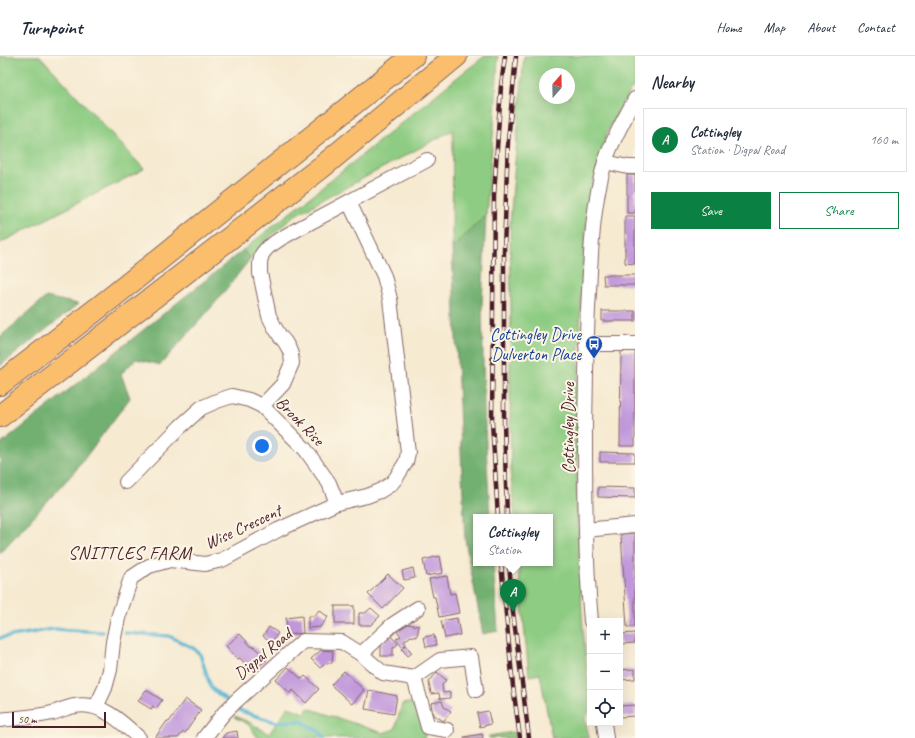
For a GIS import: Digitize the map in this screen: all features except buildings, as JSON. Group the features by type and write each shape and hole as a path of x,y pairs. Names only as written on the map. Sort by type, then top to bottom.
{"highway":[{"path":"0,384 111,298 413,56"},
{"path":"0,416 323,166 456,56"}],"street":[{"name":"Cottingley Drive","path":"591,618 586,530 585,464 586,344 592,244 596,200 605,162 616,134 635,99"},
{"path":"262,406 283,384 292,363 289,349 269,316 260,273 262,254 268,247 280,239 427,160"},
{"path":"605,162 635,167"},
{"name":"Wise Crescent","path":"96,707 105,688 110,670 113,642 118,618 132,578 149,566 170,560 205,564 222,560 278,530 337,503 367,496 380,490 391,484 404,467 408,453 390,299 384,276 349,202"},
{"path":"586,344 635,344"},
{"name":"Brook Rise","path":"126,482 180,427 201,408 232,396 249,400 262,406 305,449 329,483 337,503"},
{"path":"586,530 635,525"},
{"path":"361,654 392,625 418,608"},
{"name":"Digpal Road","path":"204,738 224,713 236,701 304,642 342,642 361,654 383,673 414,678"},
{"path":"447,730 428,726 414,678 440,660 471,657 476,690"},
{"path":"0,720 51,713 75,706 85,705 96,707 110,714 139,738"},
{"path":"604,726 606,738"}],"green space":[{"path":"0,56 40,56 144,169 0,243"},
{"path":"485,56 498,56 495,113 486,214 452,248 453,130 295,215 265,241 250,259 243,250"},
{"path":"524,56 635,56 635,85 629,92 608,130 588,206 582,277 578,379 577,474 579,562 587,674 587,715 585,718 589,738 552,738 540,674 529,676 518,566 553,566 553,514 515,514 511,479 510,223"},
{"path":"486,214 482,305 484,408 490,514 473,514 473,566 493,566 498,631 483,634 465,539 452,248"},
{"path":"243,250 250,259 216,302 160,365 136,359 121,374 130,398 75,471 0,553 0,445"},
{"path":"46,297 78,304 0,366 0,337"},
{"path":"414,702 426,733 424,738 258,738 249,725 234,717 235,716 251,723 269,734 288,707 305,713 308,708 383,733 395,729 402,704"},
{"path":"514,732 515,738 489,738 489,736"}],"waterway":[{"path":"0,638 53,629 103,632"},
{"path":"125,633 169,636 193,648 200,654 211,688 229,702"},
{"path":"236,707 241,711 275,722 301,721 320,732 323,738"}],"railway":[{"path":"498,514 492,422 494,195 501,86 505,56"},
{"path":"507,514 504,422 504,250 508,141 516,56"},
{"path":"501,566 513,686 520,738"},
{"path":"509,566 513,612 529,738"}],"place":[{"name":"Cottingley Drive Dulverton Place","path":"594,359"},
{"name":"Cottingley","path":"513,612"}],"district":[{"name":"SNITTLES FARM","path":"130,553"}]}
